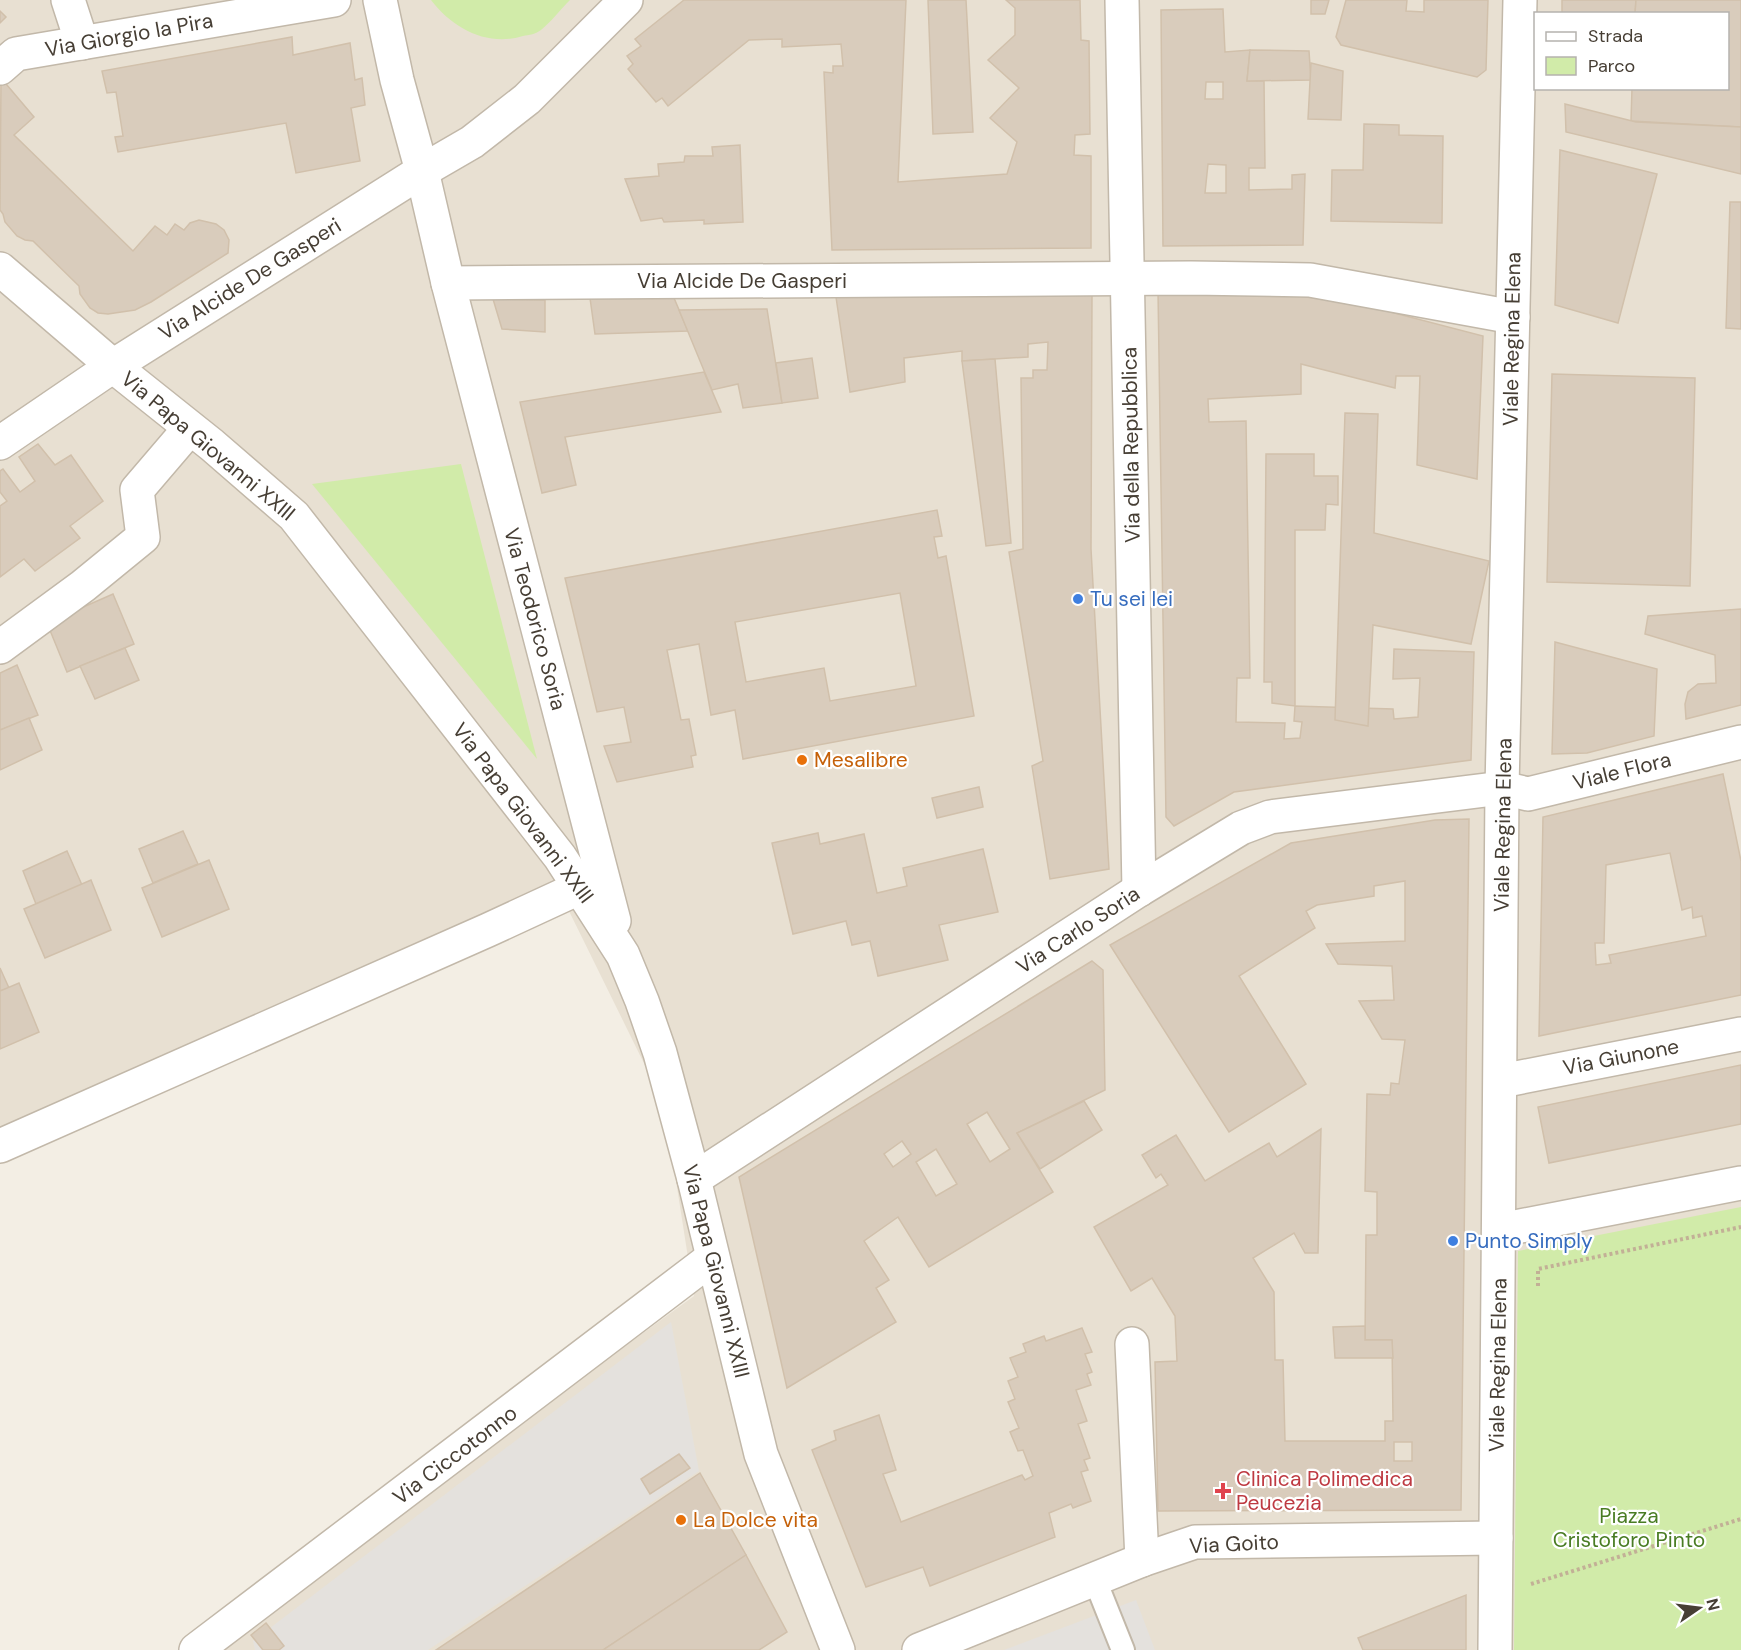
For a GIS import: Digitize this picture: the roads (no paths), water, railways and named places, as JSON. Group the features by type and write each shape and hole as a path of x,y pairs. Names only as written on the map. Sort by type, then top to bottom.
{"street":[{"path":"68,0 82,43"},
{"name":"Via Giorgio la Pira","path":"0,68 16,54 334,0"},
{"path":"380,0 397,81 422,171 448,283"},
{"name":"Via Alcide De Gasperi","path":"0,444 113,366 422,171 472,142 527,99 626,0"},
{"name":"Via della Repubblica","path":"1122,0 1138,890"},
{"name":"Viale Regina Elena","path":"1495,1650 1502,788 1520,0"},
{"name":"Via Papa Giovanni XXIII","path":"0,269 294,516 560,857 623,955 642,1000 660,1053 694,1179 761,1454 838,1650"},
{"name":"Via Alcide De Gasperi","path":"448,283 1310,280 1513,316"},
{"name":"Via Teodorico Soria","path":"448,283 623,955"},
{"path":"0,647 83,586 143,537 136,490 190,428"},
{"name":"Viale Flora","path":"1502,788 1528,794 1740,746"},
{"name":"Via Carlo Soria","path":"694,1179 1138,890 1241,828 1270,817 1502,788"},
{"path":"0,1146 489,930 580,887"},
{"name":"Via Giunone","path":"1501,1081 1741,1034"},
{"path":"1500,1230 1741,1183"},
{"name":"Via Ciccotonno","path":"196,1650 712,1258"},
{"path":"1132,1344 1142,1560"},
{"name":"Via Goito","path":"919,1650 1142,1560 1195,1542 1496,1538"}],"lane":[{"path":"1095,1580 1123,1650"}],"place":[{"name":"Tu sei lei","path":"1078,599"},
{"name":"Mesalibre","path":"802,760"},
{"name":"Punto Simply","path":"1453,1241"},
{"name":"Clinica Polimedica Peucezia","path":"1223,1491"},
{"name":"La Dolce vita","path":"681,1520"}],"park label":[{"name":"Piazza Cristoforo Pinto","path":"1629,1528"}]}
